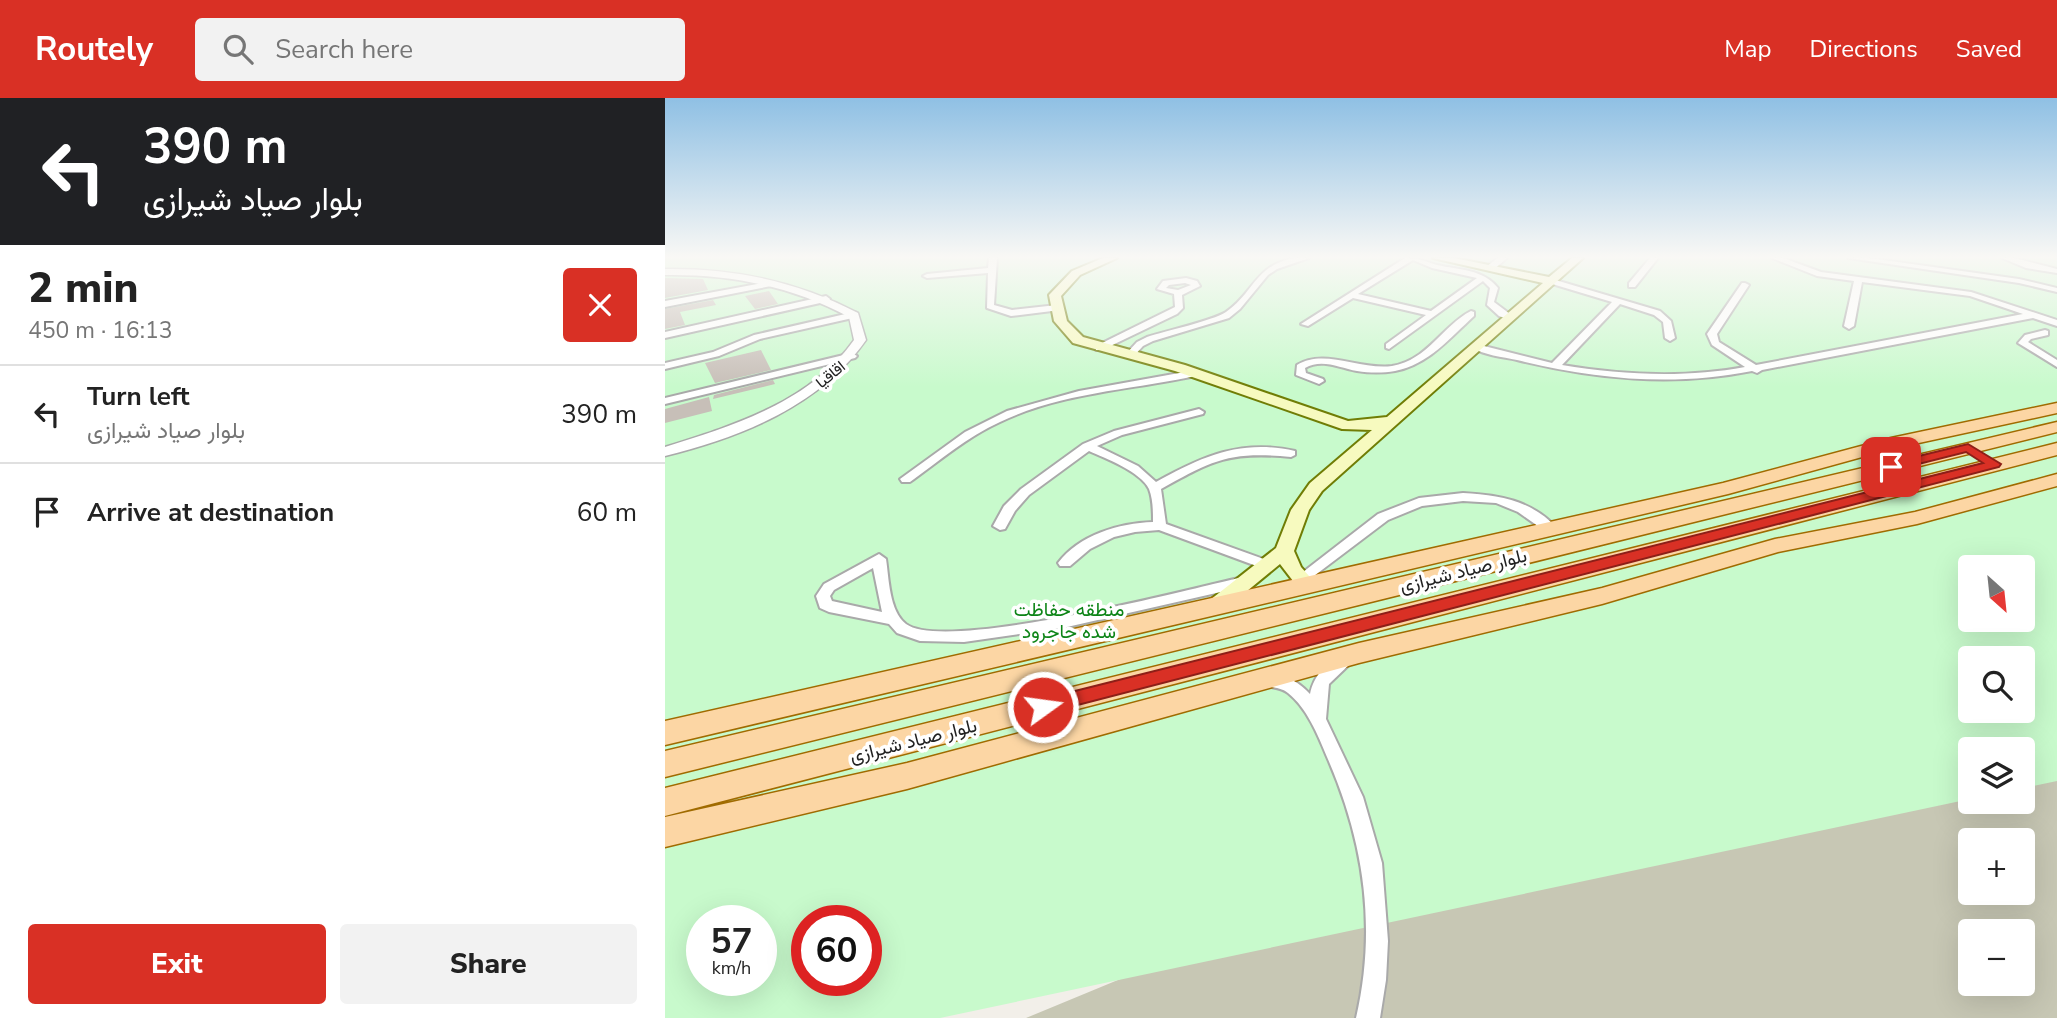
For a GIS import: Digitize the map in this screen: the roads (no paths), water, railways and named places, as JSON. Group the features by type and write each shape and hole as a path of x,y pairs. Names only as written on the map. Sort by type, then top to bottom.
{"main road":[{"path":"1056,301 1068,334 1084,344 1196,373 1347,426 1373,425 1394,419"},
{"path":"1217,605 1284,551 1294,521 1306,499 1528,301"},
{"path":"665,733 1217,605 1304,582 1570,530 1728,488 1804,464 1952,428 2057,408"},
{"path":"1347,426 1356,436 1358,450"},
{"name":"بلوار صیاد شیرازی","path":"665,764 819,727 1570,530 1968,448 2057,427"},
{"path":"1952,428 1968,448 1994,464"},
{"name":"بلوار صیاد شیرازی","path":"665,802 2057,449"},
{"path":"665,832 907,776 1359,653 1652,582 1775,546 1917,518 2057,480"},
{"path":"1284,551 1304,582"},
{"path":"1541,611 1581,569 1652,582"},
{"path":"665,742 819,727"},
{"path":"697,825 710,791"}],"street":[{"path":"665,335 817,301"},
{"path":"829,301 854,315"},
{"path":"988,301 993,308 1019,313 1057,309"},
{"path":"1099,348 1174,312 1179,308 1179,301"},
{"path":"1129,356 1144,341 1226,316 1242,301"},
{"path":"1305,324 1342,301"},
{"path":"1377,301 1433,314"},
{"path":"1389,346 1450,301"},
{"path":"1319,381 1301,375 1300,367 1318,360 1361,369 1397,367 1423,356 1486,301"},
{"path":"1491,301 1492,306 1508,317"},
{"path":"1554,367 1618,301"},
{"path":"1622,301 1664,318 1669,326 1670,338"},
{"path":"1734,301 1711,334 1715,343 1757,370"},
{"path":"1849,326 1854,301"},
{"path":"1989,301 2057,323"},
{"path":"1471,314 1489,313 1508,317"},
{"path":"665,366 716,354 757,337 854,315"},
{"name":"اقاقیا","path":"665,452 735,430 790,402 829,376 852,356 860,340 854,315"},
{"path":"1476,347 1554,367 1605,374 1717,375 1757,370 2034,315"},
{"path":"2045,333 2028,337 2023,343 2057,364"},
{"path":"665,401 852,356"},
{"path":"906,479 981,427 1011,413 1057,400 1196,373"},
{"path":"1000,526 1009,509 1025,492 1087,446 1118,433 1199,412"},
{"path":"1087,446 1143,474 1154,488 1161,526"},
{"path":"1154,488 1217,455 1231,451 1258,449 1291,453"},
{"path":"1304,582 1383,517 1419,502 1463,497 1498,499 1570,530"},
{"path":"1065,563 1075,552 1099,539 1132,528 1161,526 1267,565"},
{"path":"893,619 834,608 825,604 823,596 829,587 879,559 888,608 902,629 926,638 987,636 1248,580"},
{"path":"1318,718 1319,685 1332,668 1359,653"},
{"path":"1258,681 1280,681 1296,689 1318,718 1360,813 1372,860 1377,945 1374,997 1368,1018"}],"park label":[{"name":"منطقه حفاظت شده جاجرود","path":"1069,620"}]}
